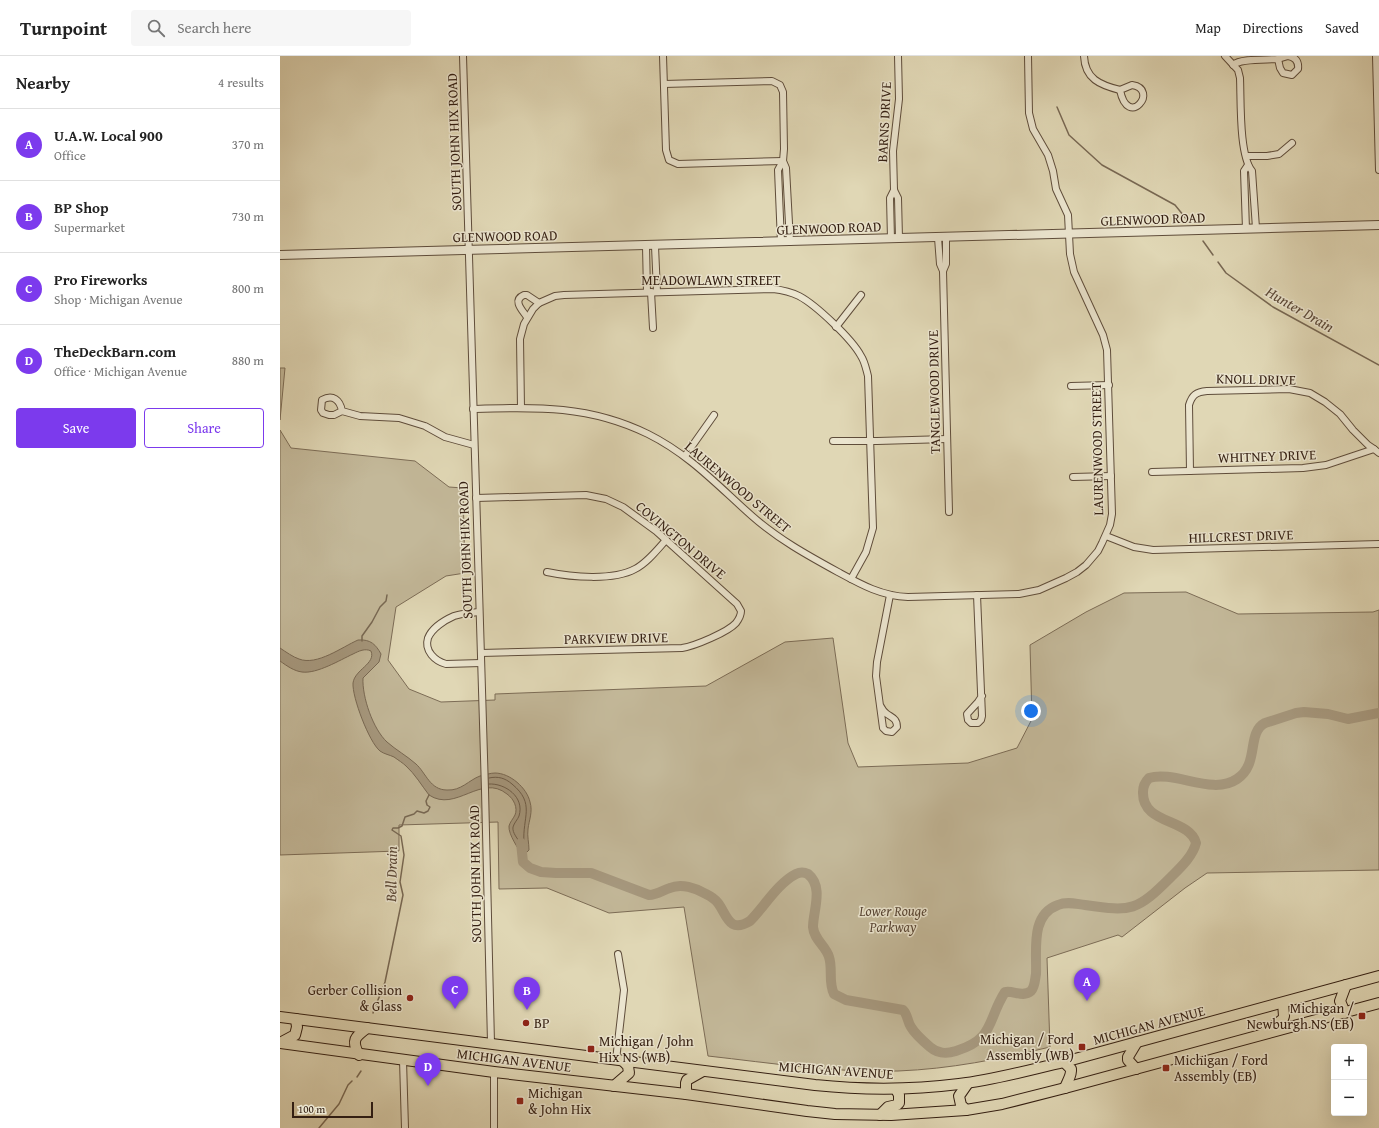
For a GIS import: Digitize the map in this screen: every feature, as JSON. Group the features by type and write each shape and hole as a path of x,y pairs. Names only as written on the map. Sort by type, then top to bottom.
{"main road":[{"name":"MICHIGAN AVENUE","path":"280,1017 835,1087 896,1089 968,1082 1014,1074 1064,1062 1379,976"},
{"path":"1345,1013 1340,1001 1346,985"},
{"path":"1263,1035 1283,1018 1283,1003"},
{"name":"MICHIGAN AVENUE","path":"280,1043 494,1072 686,1094 829,1113 880,1115 915,1114 966,1110 1002,1104 1379,1003"},
{"path":"280,1043 295,1035 297,1027 296,1019"},
{"path":"359,1054 355,1047 355,1038 368,1028"},
{"path":"1136,1069 1128,1060 1128,1057 1137,1042"},
{"path":"614,1086 629,1073 628,1066 619,1060"},
{"path":"1064,1062 1071,1069 1072,1073 1068,1077 1066,1088"},
{"path":"686,1094 687,1080 703,1070"},
{"path":"966,1110 959,1096 968,1082"},
{"path":"880,1115 888,1107 899,1103 899,1094 896,1089"}],"street":[{"name":"SOUTH JOHN HIX ROAD","path":"463,56 485,769 491,1043"},
{"path":"664,56 666,150 669,160 678,164 783,161"},
{"name":"BARNS DRIVE","path":"895,238 898,198 894,190 893,144 899,99 898,56"},
{"name":"LAURENWOOD STREET","path":"473,410 521,408 563,410 608,418 626,424 647,434 685,456 704,471 752,516 773,533 806,555 871,589 890,595 908,597 1025,593 1039,590 1077,572 1086,565 1098,551 1106,536 1112,514 1108,356 1106,341 1074,272 1070,254 1068,215 1056,189 1051,164 1044,147 1033,129 1030,113 1028,56"},
{"path":"1084,56 1085,66 1093,78 1103,86 1120,90"},
{"path":"1225,56 1238,70 1240,78 1243,145 1248,165 1252,170 1256,228"},
{"path":"1376,56 1379,170"},
{"path":"1233,65 1236,63 1254,60 1278,59"},
{"path":"664,84 772,81 779,84 783,95 783,161 786,168 786,242"},
{"path":"1246,156 1267,156 1280,154 1292,143"},
{"path":"1246,229 1244,171 1248,165"},
{"path":"1245,194 1254,193"},
{"name":"GLENWOOD ROAD","path":"280,255 655,246 1379,225"},
{"name":"TANGLEWOOD DRIVE","path":"942,238 946,264 943,271 949,512"},
{"path":"646,246 652,292"},
{"path":"653,328 652,292 655,246"},
{"name":"MEADOWLAWN STREET","path":"521,408 521,331 527,317 540,303 555,296 773,289 795,294 805,300 836,327 856,348 866,367 869,385 873,528 866,552 851,579"},
{"path":"527,317 519,307 519,298 526,295 540,303"},
{"path":"836,327 861,295"},
{"path":"1071,386 1109,385"},
{"name":"KNOLL DRIVE","path":"1190,471 1189,405 1192,396 1196,393 1207,391 1289,389 1310,393 1325,402 1340,414 1353,430 1376,451"},
{"path":"342,411 360,416 391,417 407,420 425,426 445,437 474,445"},
{"path":"685,456 714,415"},
{"path":"834,441 947,439"},
{"name":"WHITNEY DRIVE","path":"1152,472 1303,468 1326,465 1376,451"},
{"path":"1073,477 1112,476"},
{"name":"COVINGTON DRIVE","path":"476,498 586,495 612,501 623,507 666,540 737,604 740,608 741,614"},
{"name":"HILLCREST DRIVE","path":"1106,536 1134,547 1153,550 1379,544"},
{"path":"547,572 572,576 622,575 643,564 666,540"},
{"path":"880,706 876,672 890,595"},
{"path":"977,595 982,696"},
{"path":"479,612 460,614 447,620 432,632 428,639 428,644 432,656 441,663 481,663"},
{"name":"PARKVIEW DRIVE","path":"481,653 682,648 700,644 732,626 737,622 741,614"},
{"path":"618,954 624,990 619,1060"},
{"path":"403,1060 405,1128"},
{"path":"494,1072 494,1128"}],"green space":[{"path":"280,368 285,368 280,420"},
{"name":"Lower Rouge Parkway","path":"280,430 291,448 415,461 449,487 463,488 465,573 446,576 396,607 388,660 409,689 441,702 495,700 495,694 706,686 785,642 833,638 848,743 858,767 968,763 1017,748 1032,719 1030,645 1086,612 1124,593 1186,592 1238,614 1373,612 1379,610 1379,870 1207,873 1185,888 1122,937 1118,935 1047,958 1050,1047 975,1063 898,1071 826,1069 708,1056 684,907 609,913 547,888 499,889 498,822 399,825 399,851 280,855"}],"water":[{"path":"358,640 366,640 372,643 381,654 379,662 363,678 366,703 377,729 387,742 420,768 432,784 441,789 452,790 461,787 480,776 495,773 512,778 522,787 528,797 531,809 528,832 529,850 523,856 510,833 509,825 515,815 516,807 507,794 497,789 488,788 459,797 439,799 429,795 405,765 394,757 380,751 376,746 366,729 353,690 353,683 357,674 371,660 371,651 360,651 328,666 308,672 296,671 280,661 280,648 299,659 314,660 329,655"}],"waterway":[{"name":"Hunter Drain","path":"1057,107 1069,135 1102,165 1175,205 1188,221"},
{"name":"Hunter Drain","path":"1203,241 1213,255"},
{"name":"Hunter Drain","path":"1218,262 1226,273 1273,307 1379,365"},
{"path":"362,641 362,636 380,607 386,601 387,595"},
{"path":"521,843 523,862 530,868 541,872 591,873 649,895 679,886 693,888 714,899 730,921 737,925 750,921 777,889 789,878 799,873 808,874 813,879 817,892 813,921 814,932 829,957 831,966 831,985 834,994 846,1000 903,1010 911,1027 922,1040 936,1051 949,1053 978,1041 988,1028 1005,992 1025,994 1031,991 1036,974 1037,934 1039,925 1049,910 1058,905 1068,903 1113,908 1124,908 1141,903 1150,897 1189,857 1196,843 1192,835 1185,829 1157,816 1145,803 1143,788 1149,778 1159,776 1205,784 1227,784 1237,779 1244,773 1251,757 1256,734 1259,728 1265,723 1296,713 1304,712 1328,714 1348,719 1379,713"},
{"name":"Bell Drain","path":"373,1013 385,982 403,895 400,882 404,855 401,836 392,830 393,828 402,826 405,817 414,814 417,811 424,813 428,811 430,807 427,805 426,801 429,795"},
{"name":"Bell Drain","path":"357,1077 361,1071"},
{"name":"Bell Drain","path":"319,1128 339,1104 348,1085 352,1081"}],"place":[{"name":"Gerber Collision & Glass","path":"410,998"},
{"name":"U.A.W. Local 900","path":"1087,1001"},
{"name":"Pro Fireworks","path":"455,1009"},
{"name":"BP Shop","path":"527,1010"},
{"name":"Michigan / Newburgh NS (EB)","path":"1362,1016"},
{"name":"BP","path":"526,1023"},
{"name":"Michigan / Ford Assembly (WB)","path":"1082,1047"},
{"name":"Michigan / John Hix NS (WB)","path":"591,1049"},
{"name":"Michigan / Ford Assembly (EB)","path":"1166,1068"},
{"name":"TheDeckBarn.com","path":"428,1086"},
{"name":"Michigan & John Hix","path":"520,1101"}]}
